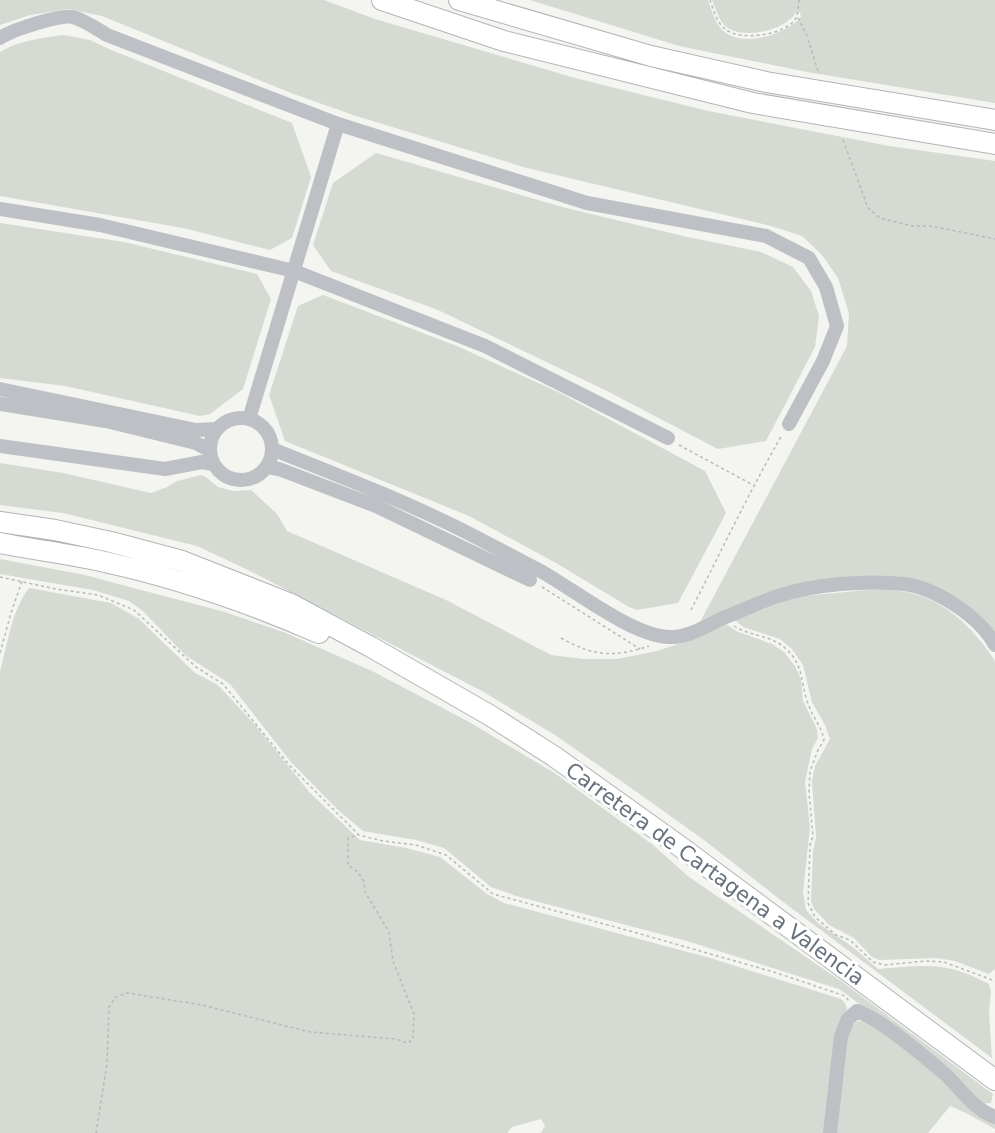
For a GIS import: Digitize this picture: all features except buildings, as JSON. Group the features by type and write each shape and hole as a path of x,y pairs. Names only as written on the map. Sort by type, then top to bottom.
{"highway":[{"path":"382,0 504,40 753,103 995,144"},
{"path":"459,0 651,56 754,80 995,120"},
{"name":"Carretera de Cartagena a Valencia","path":"0,522 66,532 182,561 291,604 426,679 525,736 610,795 995,1080"},
{"name":"Carretera de Cartagena a Valencia","path":"4,545 104,562 193,586 277,615 426,679"}],"lane":[{"path":"0,38 43,21 72,16 107,35 338,124 586,203 766,236 808,258 826,286 837,326 823,361 789,424"},
{"path":"249,419 338,124"},
{"path":"0,208 100,225 294,271 485,345 668,438"},
{"path":"0,389 196,430 217,429"},
{"path":"0,404 106,421 196,443 209,450"},
{"path":"231,419 249,419 266,430 271,439 272,449 267,467 256,477 237,481 219,472 213,464 209,450 217,429 231,419"},
{"path":"0,446 165,469 202,462 213,464"},
{"path":"272,449 400,501 462,530 544,573 638,629 655,636 672,637 689,634 779,596 824,586 868,583 905,584 937,595 966,612 990,636 995,645"},
{"path":"267,467 279,469 376,506 530,580"},
{"path":"830,1133 841,1036 848,1019 857,1011 868,1015 888,1029 946,1075 972,1103 995,1117"}],"path":[{"path":"710,0 726,31 749,36 779,31 796,20 799,0"},
{"path":"797,16 807,36 819,74"},
{"path":"843,141 868,208 880,218 912,226 930,226 995,239"},
{"path":"691,610 753,485 789,424"},
{"path":"668,438 753,485"},
{"path":"0,577 99,595 134,610 196,667 223,684 290,766 359,835"},
{"path":"0,653 10,613 22,580"},
{"path":"530,580 640,649"},
{"path":"724,618 743,632 775,642 785,648 798,665 809,706 823,731 824,740 810,771 809,793 813,836 810,845 808,903 814,917 836,935 850,940 873,962 884,965 944,962 995,981"},
{"path":"561,638 582,650 604,654 630,652 651,645"},
{"path":"96,1133 107,1064 109,1007 116,997 127,993 202,1005 310,1032 408,1043 413,1039 414,1014 393,961 389,932 365,892 364,882 358,872 348,865 348,838 359,835 416,845 446,855 493,894 777,974 844,996 857,1011"}],"shaded area":[{"path":"0,0 324,0 375,19 575,78 708,111 889,146 995,161 995,637 962,602 845,577 699,624 847,346 849,313 838,278 822,255 802,236 771,226 527,168 356,116 291,93 102,16 68,9 30,15 0,25"},
{"path":"530,0 708,0 715,18 726,33 744,39 755,39 786,29 801,17 800,13 796,12 791,19 773,29 762,32 741,32 731,30 724,25 712,0 995,0 995,103 807,72 679,46"},
{"path":"64,35 90,40 292,123 311,177 292,238 270,250 183,228 0,196 0,52 23,42"},
{"path":"376,153 566,208 761,252 793,267 811,291 819,316 815,347 766,441 718,449 607,391 438,310 331,271 313,245 333,183"},
{"path":"0,223 124,242 257,274 271,299 243,389 210,414 200,416 65,386 0,378"},
{"path":"323,295 457,346 560,393 705,471 726,513 678,603 637,610 629,607 556,563 469,516 285,441 269,395 298,306"},
{"path":"0,463 63,473 151,493 177,481 201,475 218,487 233,491 251,490 277,514 287,531 446,600 551,655 584,659 617,659 657,651 699,637 726,624 736,631 772,644 784,652 795,666 801,679 803,701 817,729 818,738 812,749 805,782 810,827 803,892 806,910 818,923 854,948 878,969 935,966 960,971 989,984 992,1058 704,840 555,735 482,691 197,546 63,513 0,505"},
{"path":"0,559 85,575 225,612 286,633 374,672 469,722 556,774 653,845 689,877 841,981 993,1094 991,1103 980,1104 932,1057 839,989 687,941 516,896 491,887 444,848 416,840 363,831 337,809 291,762 230,684 185,655 143,611 129,601 93,590 0,574"},
{"path":"29,588 111,603 139,619 195,673 218,685 256,726 310,793 360,840 440,857 487,894 504,903 710,958 841,999 847,1009 838,1034 826,1133 541,1133 545,1126 541,1119 512,1127 507,1133 0,1133 0,672 14,617"},
{"path":"866,590 891,590 915,594 942,606 977,636 995,661 995,969 989,974 955,961 937,958 879,960 872,957 854,938 829,925 814,909 811,901 813,852 816,837 812,781 815,766 830,739 812,702 803,665 792,649 780,639 743,627 735,620 795,597"},
{"path":"857,1021 869,1021 888,1033 995,1123 995,1129 950,1106 928,1133 833,1133 848,1029"}]}
